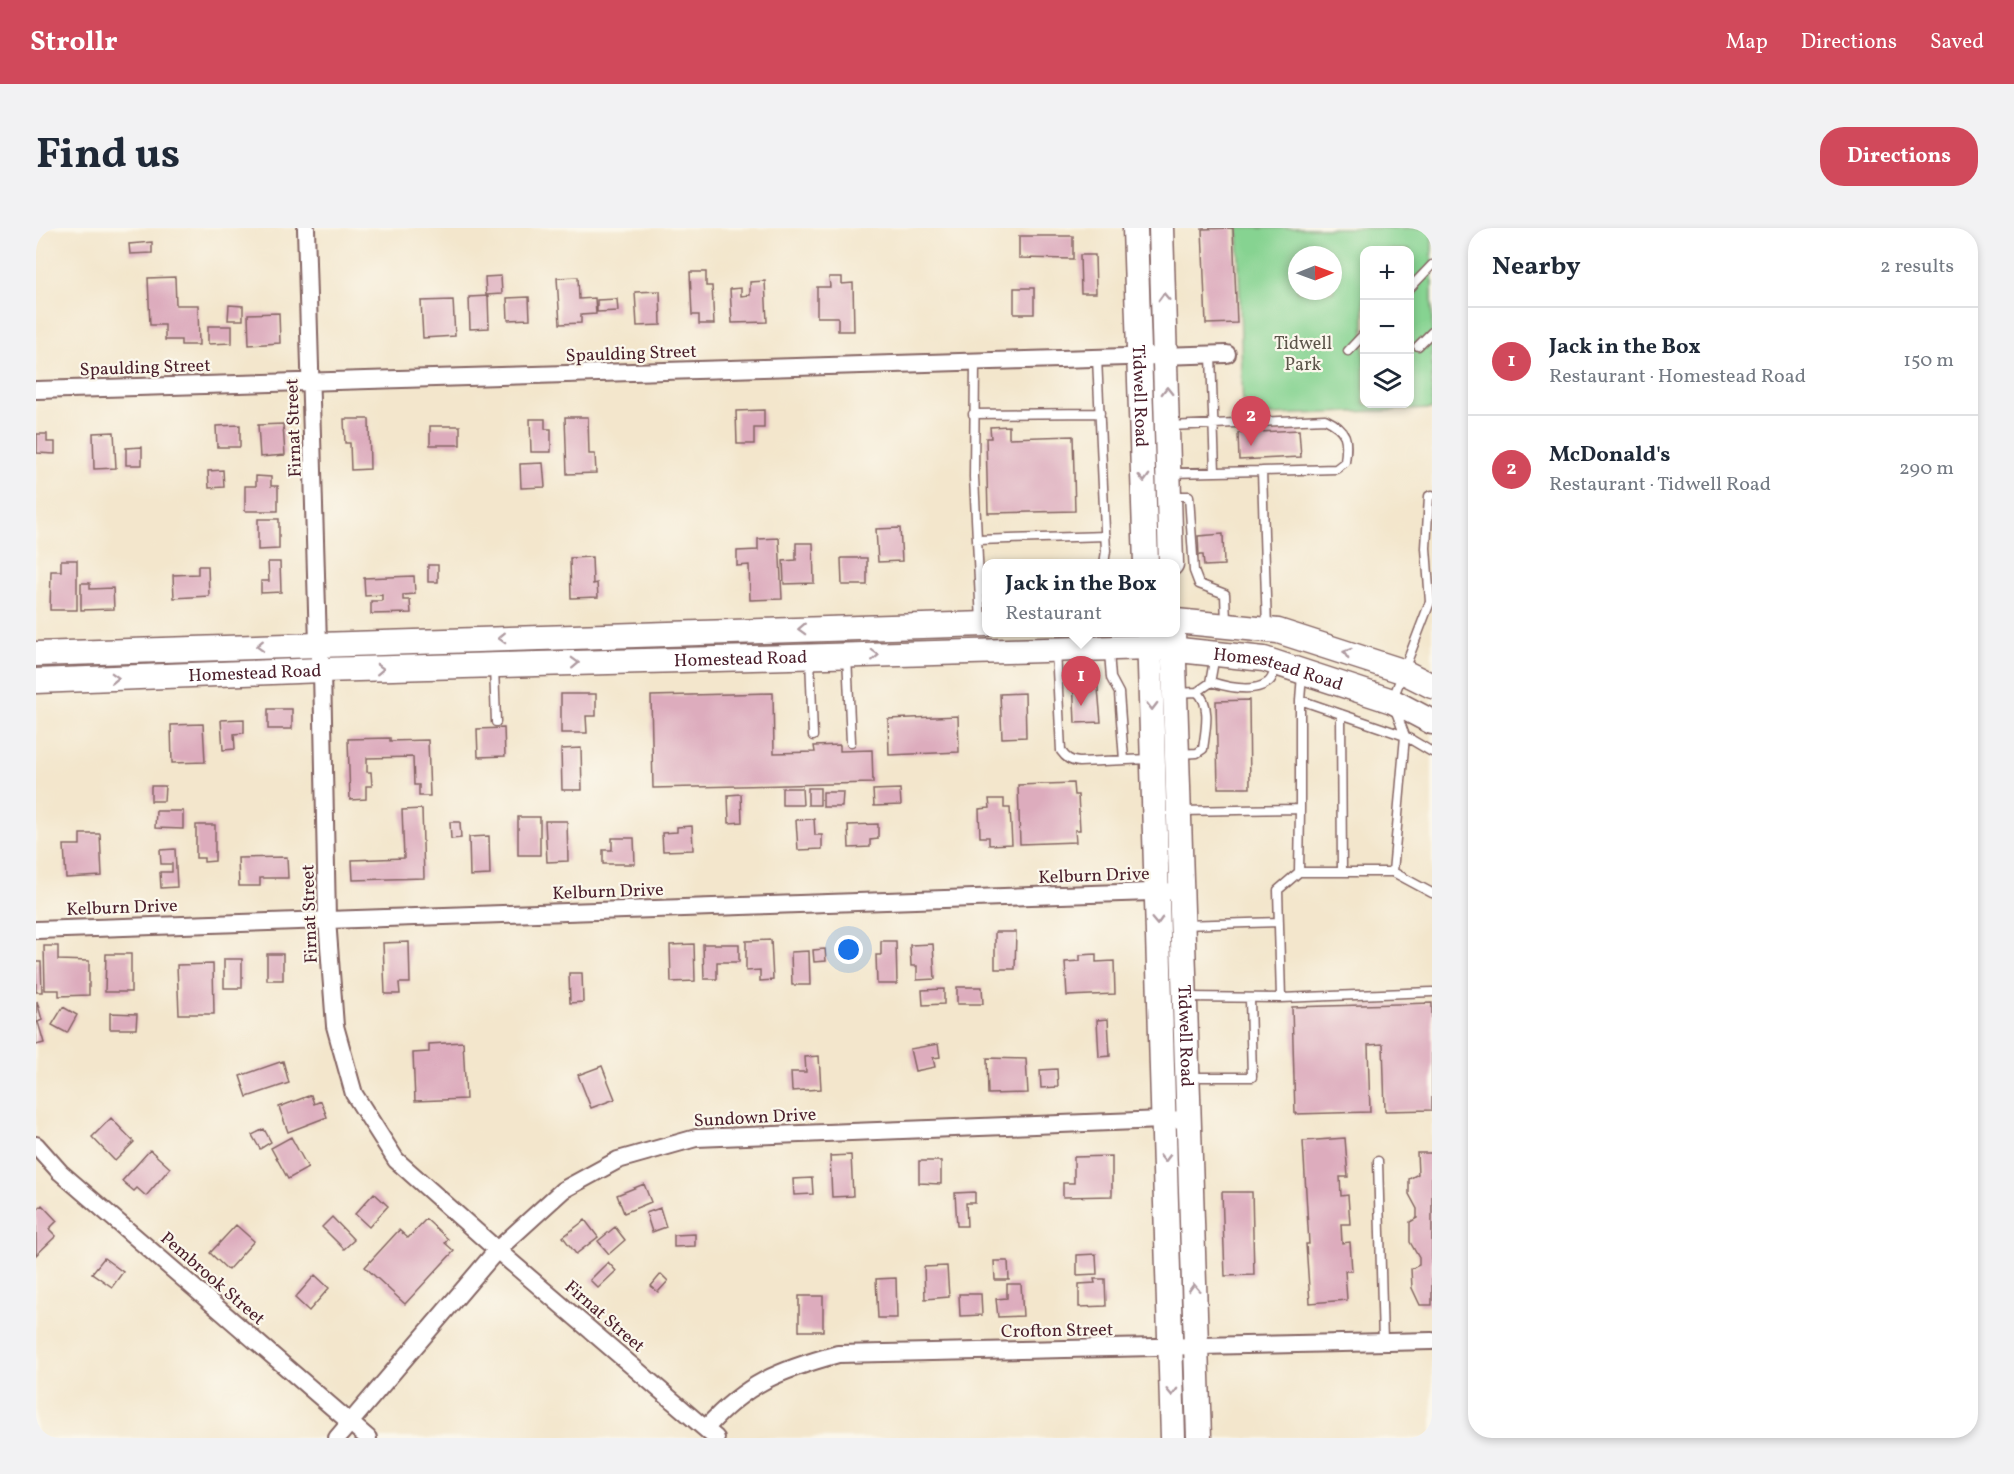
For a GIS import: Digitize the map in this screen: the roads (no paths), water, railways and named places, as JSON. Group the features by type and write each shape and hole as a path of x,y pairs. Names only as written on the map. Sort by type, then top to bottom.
{"main road":[{"name":"Tidwell Road","path":"1135,228 1146,559"},
{"name":"Tidwell Road","path":"1161,228 1169,484 1181,527 1172,559"},
{"name":"Homestead Road","path":"1180,621 1278,631 1402,671 1432,686"},
{"name":"Homestead Road","path":"36,654 982,624"},
{"path":"935,653 937,625"},
{"path":"713,632 718,659"},
{"name":"Tidwell Road","path":"1162,640 1186,693 1177,754 1187,1077 1176,1119 1170,1347 1173,1438"},
{"name":"Tidwell Road","path":"1162,640 1153,759 1156,892 1196,1346 1199,1438"},
{"name":"Homestead Road","path":"36,681 322,670 1056,650 1108,648 1162,640 1215,654 1264,659 1392,701 1432,722"},
{"path":"72,653 74,680"}],"street":[{"name":"Firnat Street","path":"306,228 318,644 322,670 327,919 334,1026 354,1094 396,1160 497,1250 711,1433"},
{"name":"Spaulding Street","path":"36,390 1219,354"},
{"name":"Kelburn Drive","path":"36,930 1181,891"},
{"name":"Sundown Drive","path":"337,1438 497,1250 563,1190 618,1160 696,1138 1176,1119"},
{"name":"Pembrook Street","path":"36,1145 60,1172 368,1438"},
{"name":"Crofton Street","path":"711,1433 724,1408 744,1392 772,1375 837,1354 1432,1341"}],"lane":[{"path":"1414,284 1432,265"},
{"path":"1418,346 1432,332"},
{"path":"1348,351 1360,339"},
{"path":"1215,472 1213,424 1219,354"},
{"path":"1097,358 1106,536 1105,559"},
{"path":"975,362 973,414 977,540 982,579"},
{"path":"973,414 1100,413"},
{"path":"1168,426 1324,420 1338,426 1348,443 1345,462 1336,469 1215,472 1169,484"},
{"path":"1262,471 1267,629"},
{"path":"1394,872 1405,736 1392,701 1430,602 1426,537 1429,496 1432,495"},
{"path":"1181,527 1199,584 1225,594 1226,626"},
{"path":"977,540 1106,536"},
{"path":"1108,648 1111,678 1119,693 1124,760"},
{"path":"1056,650 1061,751 1071,761 1079,762 1153,759"},
{"path":"1211,682 1215,654"},
{"path":"847,656 852,742"},
{"path":"810,657 813,736"},
{"path":"1186,693 1211,682 1230,688 1267,684 1277,664"},
{"path":"494,666 496,722"},
{"path":"1299,872 1300,700 1303,672"},
{"path":"1300,700 1405,736 1432,752"},
{"path":"1341,714 1342,872"},
{"path":"1179,811 1300,809"},
{"path":"1281,998 1278,890 1299,872 1394,872 1432,892"},
{"path":"1182,925 1279,922"},
{"path":"1185,997 1250,999 1432,992"},
{"path":"1187,1077 1252,1077 1250,999"},
{"path":"1378,1161 1383,1343"}],"place":[{"name":"McDonald's","path":"1251,446"},
{"name":"Jack in the Box","path":"1081,706"}],"park label":[{"name":"Tidwell Park","path":"1303,353"}]}
